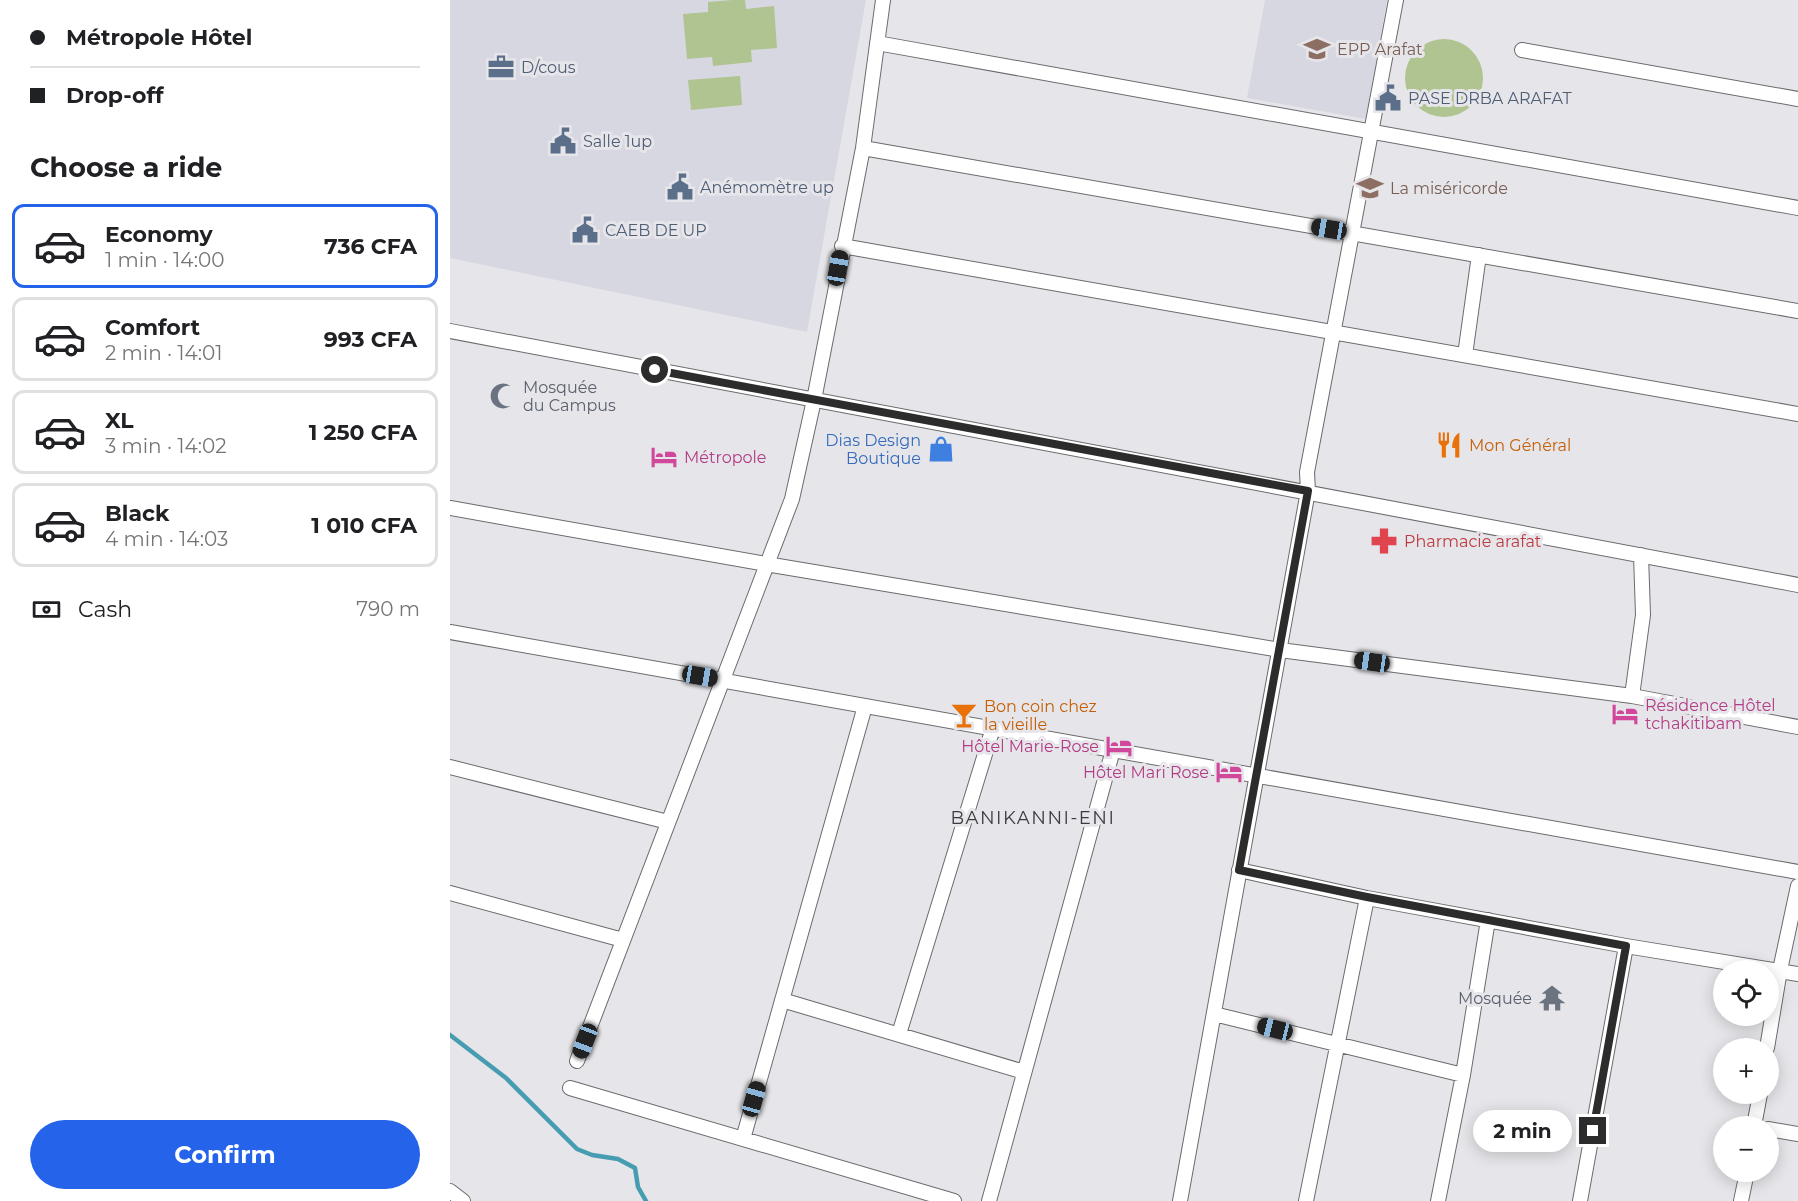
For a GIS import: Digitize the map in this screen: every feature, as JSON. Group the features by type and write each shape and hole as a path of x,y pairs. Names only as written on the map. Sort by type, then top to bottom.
{"street":[{"path":"577,1061 792,499 814,400 862,148 883,0"},
{"path":"1180,1201 1308,491 1307,472 1395,0"},
{"path":"877,43 1798,208"},
{"path":"1522,50 1798,99"},
{"path":"862,148 1798,311"},
{"path":"842,246 1798,414"},
{"path":"1465,355 1479,255"},
{"path":"450,331 1798,585"},
{"path":"450,508 766,564 1280,650 1632,696 1798,727"},
{"path":"1632,696 1643,615 1641,555"},
{"path":"450,632 1798,872"},
{"path":"743,1139 865,706"},
{"path":"899,1034 993,728"},
{"path":"989,1201 1113,750"},
{"path":"450,767 668,822"},
{"path":"1239,870 1367,897 1626,946 1798,974"},
{"path":"1769,1038 1798,886"},
{"path":"450,893 623,940"},
{"path":"1306,1201 1367,897"},
{"path":"1438,1201 1463,1075 1488,920"},
{"path":"1580,1201 1626,946"},
{"path":"782,999 1024,1072"},
{"path":"1214,1014 1463,1075"},
{"path":"570,1088 954,1201"},
{"path":"1779,1131 1798,1134"},
{"path":"1742,1201 1745,1182"},
{"path":"450,1191 463,1201"}],"shaded area":[{"path":"450,0 866,0 807,332 450,258"},
{"name":"EPP Arafat","path":"1265,0 1387,0 1366,119 1247,98"}],"green space":[{"path":"745,0 746,9 774,6 777,48 751,50 752,62 713,66 712,57 687,59 683,14 708,12 708,2"},
{"path":"1444,39 1459,42 1472,50 1480,63 1483,78 1480,93 1472,106 1459,114 1444,117 1429,114 1416,106 1408,93 1405,78 1408,63 1416,50 1429,42"},
{"path":"740,76 742,105 691,110 688,80"}],"waterway":[{"path":"450,1035 506,1078 577,1149 592,1155 618,1159 635,1168 638,1187 646,1201"}],"place":[{"name":"EPP Arafat","path":"1317,49"},
{"name":"D/cous","path":"501,67"},
{"name":"PASE DRBA ARAFAT","path":"1388,98"},
{"name":"Salle 1up","path":"563,141"},
{"name":"Anémomètre up","path":"680,187"},
{"name":"La miséricorde","path":"1370,188"},
{"name":"CAEB DE UP","path":"585,230"},
{"name":"Mosquée du Campus","path":"503,396"},
{"name":"Mon Général","path":"1449,445"},
{"name":"Dias Design Boutique","path":"941,449"},
{"name":"Métropole","path":"664,457"},
{"name":"Pharmacie arafat","path":"1384,541"},
{"name":"Résidence Hôtel tchakitibam","path":"1625,714"},
{"name":"Bon coin chez la vieille","path":"964,715"},
{"name":"Hôtel Marie-Rose","path":"1119,746"},
{"name":"Hôtel Mari Rose","path":"1229,772"},
{"name":"Mosquée","path":"1552,998"}],"district":[{"name":"BANIKANNI-ENI","path":"1033,818"}],"route":[{"path":"655,370 1308,491 1239,870 1367,897 1626,946 1593,1131"}]}
